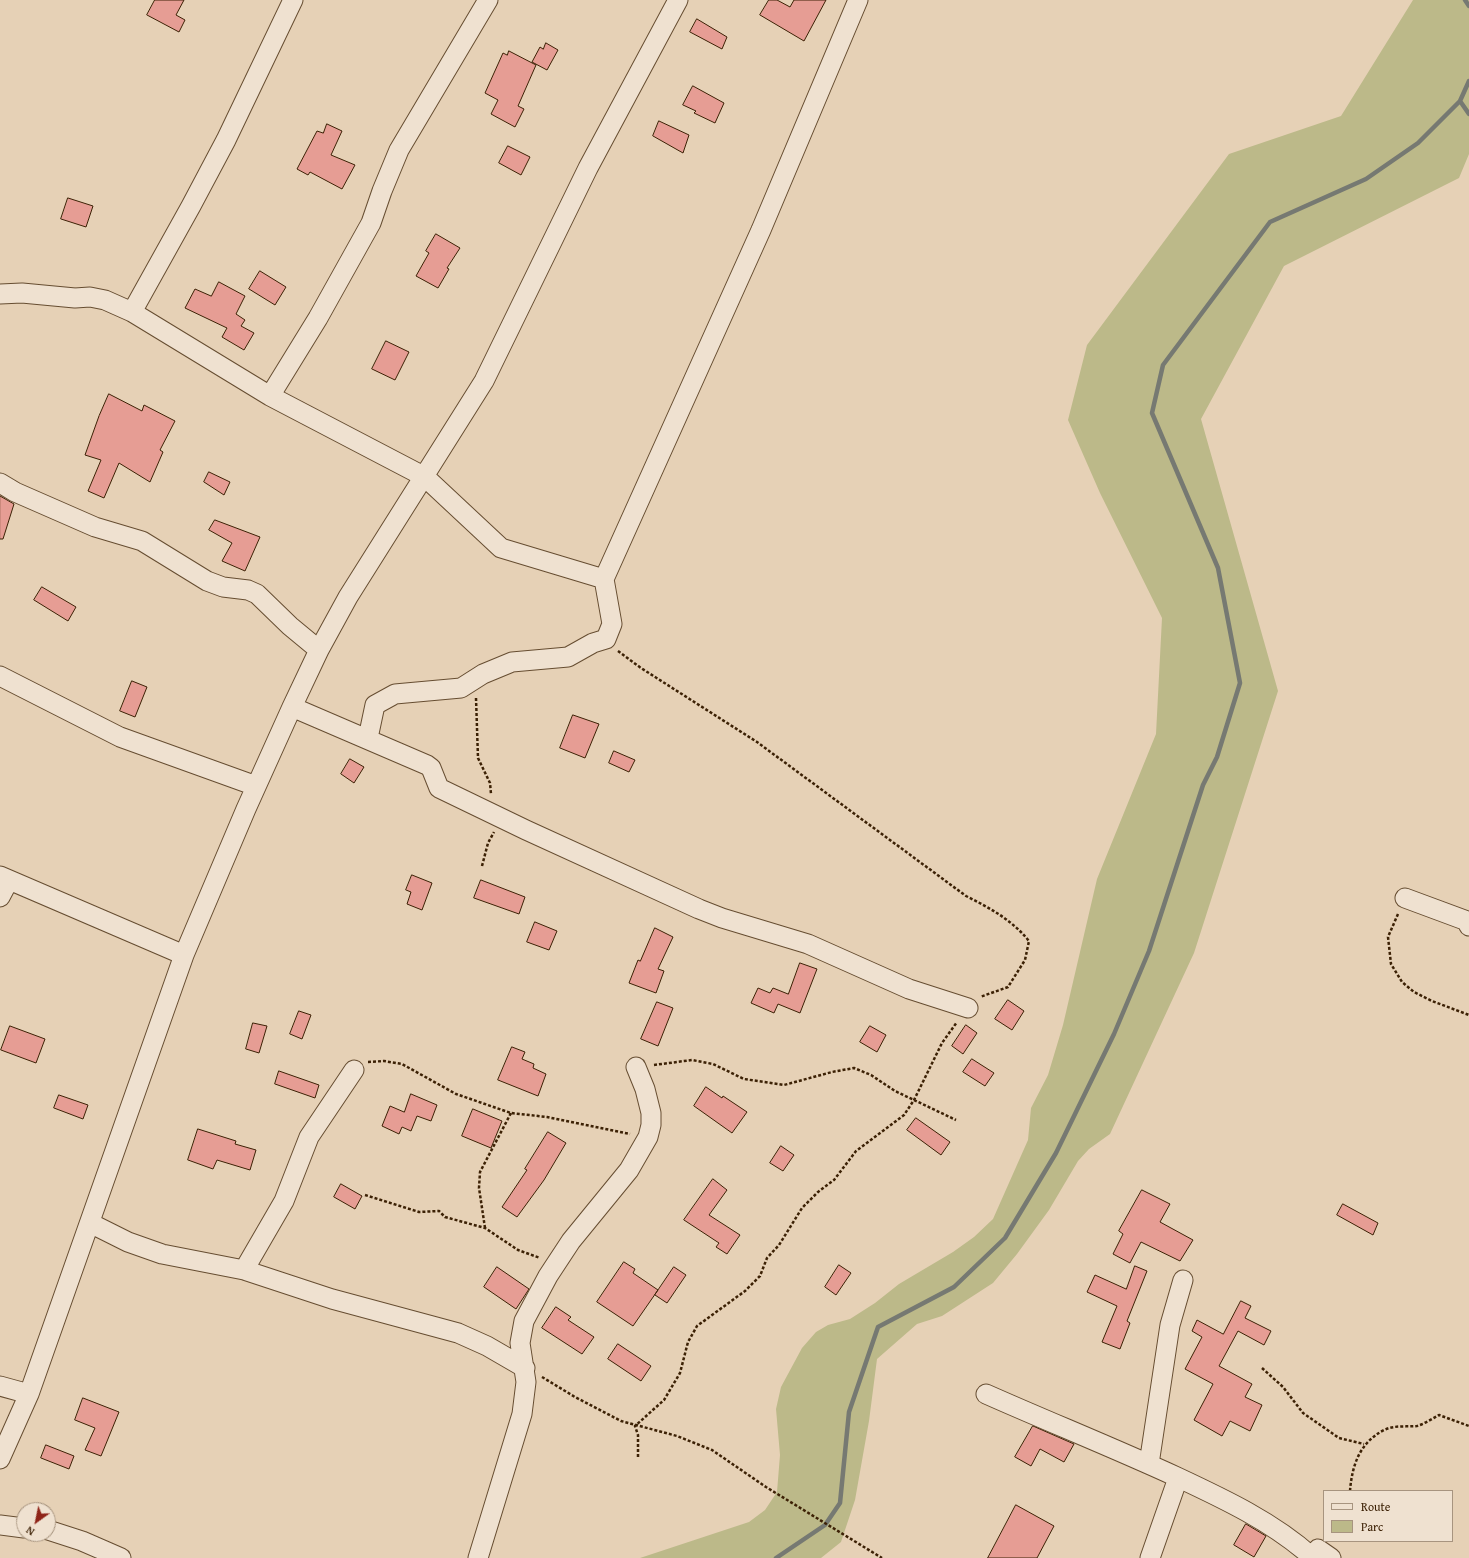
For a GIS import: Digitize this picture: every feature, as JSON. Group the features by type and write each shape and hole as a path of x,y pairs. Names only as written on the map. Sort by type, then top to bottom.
{"street":[{"path":"132,312 192,206 226,140 293,0"},
{"path":"270,396 318,318 371,223 399,150 488,0"},
{"path":"0,1459 29,1394 184,956 256,786 292,707 319,650 348,597 425,477 484,381 588,168 678,0"},
{"path":"368,738 375,705 396,694 461,688 483,674 512,662 568,657 593,643 606,640 612,624 604,579 761,230 858,0"},
{"path":"0,294 75,298 90,297 105,300 132,312 270,396 425,477 501,548 604,579"},
{"path":"0,483 15,492 95,527 142,541 207,582 223,587 248,590 257,594 290,626 319,650"},
{"path":"0,676 120,737 256,786"},
{"path":"292,707 368,738 427,765 431,768 439,788 494,815 716,916 808,944 909,989 968,1008"},
{"path":"0,897 4,878 184,956"},
{"path":"1405,898 1467,921 1469,926"},
{"path":"478,1558 522,1414 526,1382 520,1343 524,1321 556,1264 572,1241 629,1170 648,1137 651,1125 647,1095 636,1067"},
{"path":"244,1270 284,1201 309,1137 354,1070"},
{"path":"90,1223 128,1242 162,1254 244,1270 332,1299 458,1333 487,1346 525,1368"},
{"path":"1149,1464 1170,1325 1182,1280"},
{"path":"0,1386 29,1394"},
{"path":"986,1394 1149,1464 1237,1506 1292,1541 1311,1558 1318,1549 1331,1558"},
{"path":"1150,1558 1178,1478"},
{"path":"0,1525 16,1527"},
{"path":"56,1533 82,1541 121,1558"}],"path":[{"path":"606,640 624,656 641,668 757,742 966,896 990,908 1018,927 1029,941 1025,960 1008,987 974,999 942,1042 914,1100 904,1115 856,1151 834,1180 818,1192 802,1208 779,1245 768,1258 760,1276 744,1291 697,1326 688,1342 680,1373 664,1400 635,1426"},
{"path":"482,866 488,843 496,828 490,782 478,758 476,692 483,674"},
{"path":"1405,898 1388,938 1391,964 1402,982 1414,992 1432,1001 1469,1014"},
{"path":"636,1067 692,1060 713,1064 744,1078 784,1086 832,1072 854,1068 871,1075 895,1091 956,1120"},
{"path":"354,1070 366,1062 372,1061 402,1064 456,1094 511,1113 546,1117 648,1137"},
{"path":"485,1228 479,1188 480,1172 511,1113"},
{"path":"365,1195 419,1212 439,1211 445,1217 485,1228 518,1250 556,1264"},
{"path":"525,1368 601,1412 635,1426 677,1436 712,1450 766,1486 882,1558"},
{"path":"1262,1368 1283,1387 1302,1413 1339,1438 1364,1444"},
{"path":"1350,1490 1351,1470 1364,1444 1384,1430 1398,1426 1418,1426 1439,1415 1469,1426"},
{"path":"635,1426 638,1435 638,1457"}],"green space":[{"path":"1413,0 1469,0 1469,154 1459,178 1284,266 1201,419 1278,691 1194,953 1110,1134 1089,1149 1078,1161 1049,1210 1017,1254 993,1283 942,1316 917,1324 877,1359 869,1421 855,1500 841,1542 821,1558 640,1558 749,1522 765,1510 777,1492 780,1455 776,1409 781,1387 802,1348 816,1332 828,1325 850,1319 875,1303 899,1284 953,1252 974,1237 993,1219 1028,1140 1031,1108 1048,1075 1063,1025 1097,879 1156,734 1162,618 1100,493 1068,420 1087,345 1229,154 1341,116"}],"building":[{"path":"155,0 184,0 176,15 185,20 179,32 147,15"},
{"path":"769,0 777,0 790,7 794,0 826,0 804,41 760,15"},
{"path":"697,19 727,37 722,49 690,32"},
{"path":"546,43 558,50 547,70 532,62 540,47 543,49"},
{"path":"509,51 536,65 518,106 524,109 515,127 491,114 498,100 485,93 503,53 507,55"},
{"path":"693,86 724,103 715,123 694,113 696,111 683,105"},
{"path":"659,121 689,135 683,153 653,136"},
{"path":"327,124 342,131 331,155 355,165 342,189 310,172 308,175 297,169 317,131 323,133"},
{"path":"508,146 530,157 521,175 499,163"},
{"path":"68,198 93,206 86,227 61,219"},
{"path":"436,234 460,248 447,268 449,269 438,288 416,276 429,253 426,251"},
{"path":"260,271 286,287 275,305 249,289"},
{"path":"219,282 245,296 236,314 245,320 241,326 254,333 244,350 222,337 227,328 185,308 195,289 211,296"},
{"path":"386,341 409,352 395,380 372,369"},
{"path":"109,394 142,411 144,405 175,421 160,450 163,452 150,482 119,463 104,498 88,491 101,460 85,455 99,416"},
{"path":"209,472 230,482 224,495 204,482"},
{"path":"0,496 14,504 3,539 0,539"},
{"path":"215,520 260,537 245,571 222,561 232,543 209,530"},
{"path":"42,587 76,607 68,621 34,600"},
{"path":"132,681 147,687 135,717 120,711"},
{"path":"573,715 599,724 585,758 560,748"},
{"path":"614,751 635,760 629,772 609,763"},
{"path":"350,759 364,767 354,783 341,774"},
{"path":"412,875 432,883 422,910 407,904 411,892 406,890"},
{"path":"481,880 525,897 519,914 474,898"},
{"path":"535,922 557,931 549,950 527,942"},
{"path":"655,928 673,937 658,969 664,971 656,993 629,983 638,960 640,961"},
{"path":"800,963 817,969 800,1013 778,1004 774,1013 751,1003 758,988 770,993 773,988 788,994"},
{"path":"1008,1000 1024,1011 1012,1030 995,1019"},
{"path":"657,1002 673,1008 658,1046 641,1039"},
{"path":"299,1011 311,1015 302,1039 290,1034"},
{"path":"253,1023 267,1026 259,1053 246,1049"},
{"path":"966,1025 977,1033 963,1054 952,1046"},
{"path":"10,1026 45,1039 36,1063 1,1050"},
{"path":"870,1026 886,1035 877,1052 860,1042"},
{"path":"512,1047 525,1052 522,1059 534,1064 533,1068 546,1074 538,1096 498,1080"},
{"path":"972,1059 994,1073 985,1086 963,1072"},
{"path":"279,1071 319,1085 315,1098 275,1084"},
{"path":"706,1087 747,1112 732,1133 694,1106"},
{"path":"411,1094 437,1105 431,1121 417,1116 411,1131 402,1127 399,1134 382,1126 390,1106 404,1112"},
{"path":"59,1095 88,1105 83,1119 54,1108"},
{"path":"473,1109 502,1121 491,1148 462,1136"},
{"path":"916,1118 950,1142 941,1155 907,1130"},
{"path":"198,1129 236,1141 235,1144 256,1150 250,1170 217,1160 213,1169 188,1160"},
{"path":"548,1132 566,1143 544,1180 517,1217 502,1207 527,1170 525,1169"},
{"path":"781,1146 794,1155 783,1171 770,1163"},
{"path":"713,1179 727,1190 709,1215 740,1235 727,1254 716,1247 719,1243 684,1220"},
{"path":"341,1184 362,1196 355,1209 334,1197"},
{"path":"1142,1190 1170,1204 1160,1222 1193,1240 1180,1261 1141,1242 1130,1263 1113,1254 1123,1234 1119,1231"},
{"path":"1343,1204 1378,1223 1373,1235 1337,1215"},
{"path":"624,1262 635,1269 633,1273 658,1290 633,1326 597,1302"},
{"path":"839,1265 851,1273 836,1295 825,1287"},
{"path":"1135,1266 1147,1271 1127,1321 1130,1323 1120,1349 1102,1342 1117,1306 1087,1292 1095,1275 1126,1289"},
{"path":"497,1267 529,1289 516,1309 484,1287"},
{"path":"674,1267 686,1275 667,1303 655,1295"},
{"path":"1241,1301 1251,1306 1245,1318 1271,1331 1264,1345 1238,1331 1219,1366 1252,1384 1245,1397 1262,1405 1250,1431 1230,1421 1222,1436 1194,1420 1213,1384 1185,1369 1202,1337 1192,1331 1197,1320 1223,1334"},
{"path":"556,1307 571,1317 568,1320 594,1337 582,1354 542,1328"},
{"path":"618,1344 651,1366 641,1381 608,1359"},
{"path":"83,1398 119,1412 101,1456 85,1450 95,1428 75,1420"},
{"path":"1033,1426 1074,1444 1064,1462 1040,1449 1031,1466 1015,1457"},
{"path":"46,1445 74,1456 69,1469 41,1458"},
{"path":"1016,1505 1054,1526 1037,1558 988,1558"},
{"path":"1246,1524 1266,1536 1254,1557 1234,1545"}],"waterway":[{"path":"1465,0 1469,6"},
{"path":"776,1558 825,1525 840,1503 849,1412 878,1327 954,1287 1005,1238 1056,1153 1114,1034 1149,951 1203,785 1217,757 1240,683 1218,568 1152,413 1163,365 1270,222 1366,179 1418,143 1460,101 1469,81"},
{"path":"1460,101 1469,114"}]}
